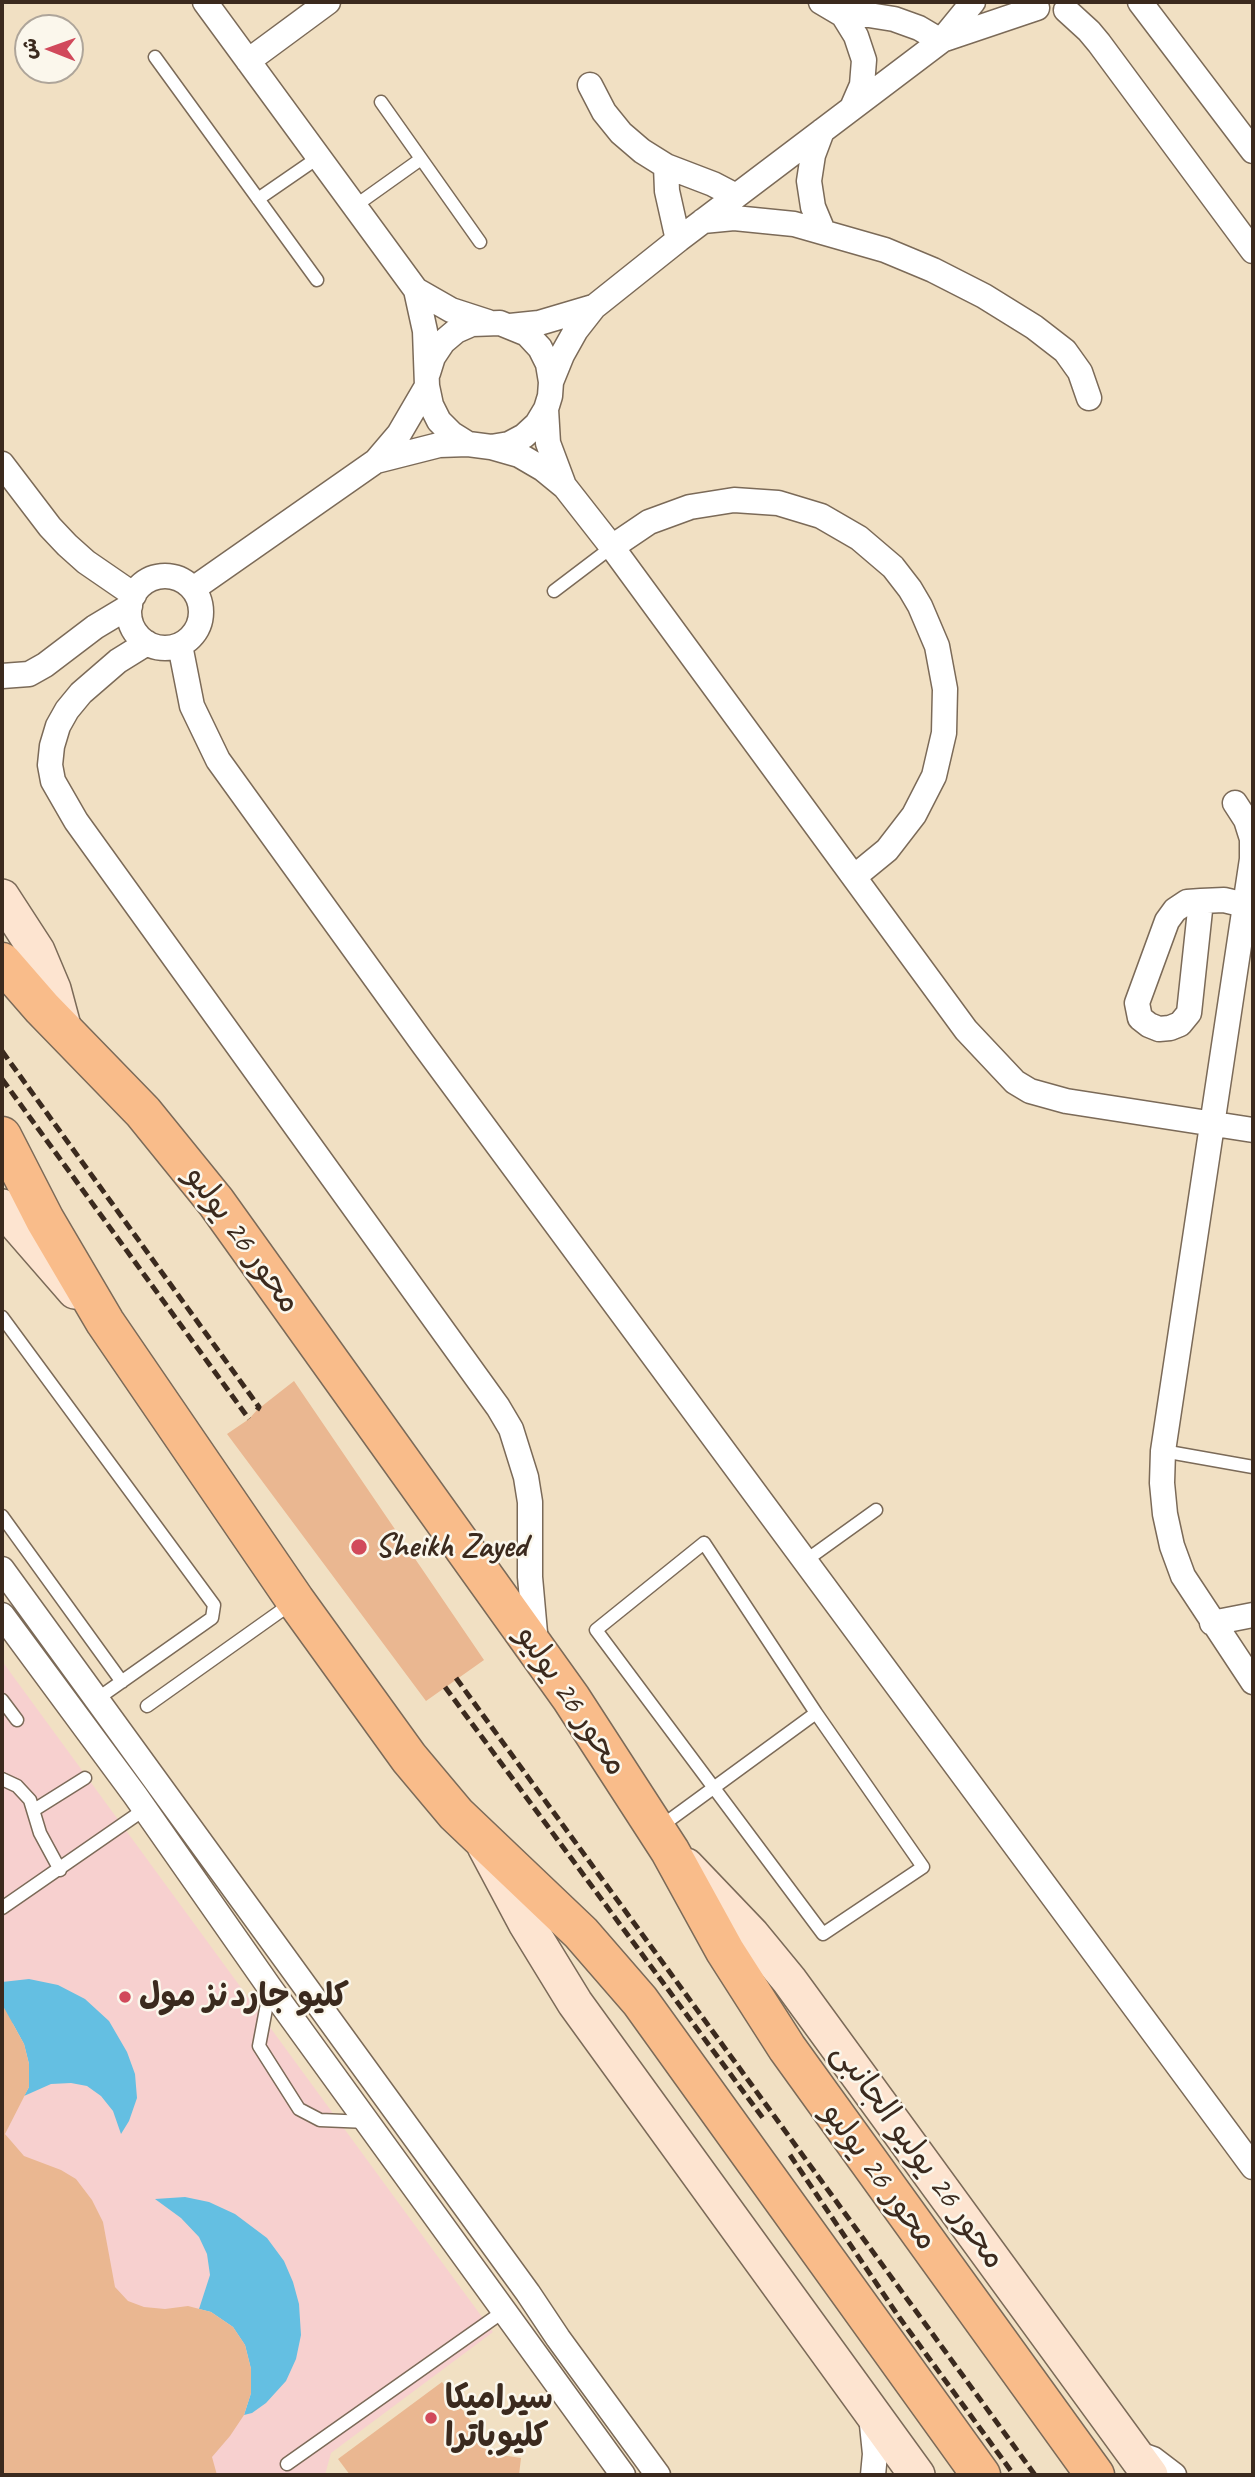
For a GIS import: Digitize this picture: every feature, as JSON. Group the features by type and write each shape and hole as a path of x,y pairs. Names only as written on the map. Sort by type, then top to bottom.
{"highway":[{"name":"محور 26 يوليو","path":"2,962 143,1112 216,1202 536,1648 663,1840 726,1951 786,2048 1096,2475"},
{"path":"2,1136 68,1261 105,1322 295,1601 409,1758 456,1814 573,1925 640,2001 981,2475"}],"main road":[{"path":"2,898 37,951 54,989 64,1030"},
{"path":"2,1207 105,1322"},
{"path":"481,1840 526,1923 575,2003 917,2475"},
{"name":"محور 26 يوليو الجانبى","path":"663,1840 728,1909 789,1980 1141,2463"}],"street":[{"path":"205,2 416,290 425,331 430,405 439,421 452,435 519,455 543,469 565,487"},
{"path":"248,61 328,2"},
{"path":"821,2 843,15 856,36 864,60 862,85 852,108"},
{"path":"972,2 941,41 594,307 566,346 551,382 546,409 548,443 565,487 612,547 966,1030 1015,1082 1030,1091 1066,1101 1253,1129"},
{"path":"1140,2 1253,151"},
{"path":"941,41 1031,5 1051,11 1075,6 1089,30 1253,251"},
{"path":"843,15 894,19 919,27 941,41"},
{"path":"590,85 604,112 621,133 642,151 666,166 736,196"},
{"path":"822,130 813,155 809,181 813,207 823,231"},
{"path":"666,166 669,203 678,240"},
{"path":"704,221 764,219 823,231 885,250 933,270 984,296 1034,327 1065,351 1080,372 1089,398"},
{"path":"416,290 451,310 527,334 540,348 548,364 551,382"},
{"path":"193,589 376,461 399,434 428,380 433,356 443,342 456,331 472,324 548,321 594,307"},
{"path":"376,461 439,445 509,444 524,436 537,424 546,409"},
{"path":"2,464 67,545 132,600 133,627 147,643 163,648 180,645 189,639 201,621 202,609 193,589 177,578 157,577 139,587 132,600 45,665 29,674 2,676"},
{"path":"612,547 649,522 690,506 734,500 778,503 821,516 859,538 892,567 909,589 920,606 937,646 945,689 944,733 934,776 914,815 887,849 854,877"},
{"path":"147,643 118,661 81,693 67,710 58,726 52,746 50,765 53,781 84,832 498,1407 511,1429 526,1477 530,1502 530,1577 536,1648"},
{"path":"180,645 192,706 218,760 422,1044 1253,2167"},
{"path":"1235,803 1246,820 1252,845 1163,1451 1162,1483 1165,1514 1182,1576 1253,1682"},
{"path":"1201,901 1189,1013 1180,1024 1159,1029 1140,1018 1137,1003 1167,921 1175,910 1187,902 1201,901 1224,900 1245,905"},
{"path":"2,1569 658,2475"},
{"path":"2,1615 140,1802 270,1988 623,2475"},
{"path":"1212,1623 1253,1615"},
{"path":"140,1802 156,1780"},
{"path":"503,2311 528,2293"},
{"path":"872,2414 875,2454 873,2475"},
{"path":"1141,2463 1153,2459 1174,2475"}],"lane":[{"path":"155,57 317,280"},
{"path":"381,102 480,242"},
{"path":"258,200 319,157"},
{"path":"355,206 421,159"},
{"path":"554,591 612,547"},
{"path":"2,1317 214,1605 212,1618 97,1699"},
{"path":"1163,1451 1253,1467"},
{"path":"806,1562 876,1510"},
{"path":"2,1516 122,1682"},
{"path":"704,1543 816,1713 923,1867 823,1934 714,1787 596,1630 704,1543"},
{"path":"147,1706 295,1601"},
{"path":"2,1700 17,1720"},
{"path":"663,1840 714,1787 816,1713"},
{"path":"34,1810 85,1778"},
{"path":"2,1779 24,1792 34,1810 40,1833 60,1870"},
{"path":"2,1908 60,1870 140,1802"},
{"path":"270,1988 259,2046 299,2109 320,2120 369,2122"},
{"path":"287,2464 503,2311"}],"shaded area":[{"name":"كليو جاردنز مول","path":"2,1661 493,2332 331,2453 325,2475 2,2475"}],"water":[{"path":"29,1979 58,1985 85,1999 109,2021 127,2052 135,2074 137,2098 121,2134 113,2111 101,2096 87,2086 71,2083 51,2084 24,2096 29,2087 29,2064 24,2044 13,2024 2,2014 2,1982"},
{"path":"185,2197 209,2202 235,2214 267,2238 284,2261 293,2282 299,2304 301,2335 296,2359 286,2381 266,2403 252,2413 244,2415 251,2393 251,2369 245,2345 233,2327 211,2312 199,2309 210,2275 207,2254 199,2237 181,2218 155,2199"}],"building":[{"name":"Sheikh Zayed","path":"294,1381 484,1660 426,1701 227,1434"},
{"path":"2,2004 24,2044 29,2064 29,2087 5,2134 24,2156 61,2170 76,2179 92,2200 103,2222 115,2287 128,2301 144,2307 165,2309 188,2306 211,2312 233,2327 245,2345 251,2369 251,2393 244,2415 212,2457 217,2475 2,2475"},
{"name":"سيراميكا كليوباترا","path":"442,2382 495,2454 521,2458 519,2475 350,2475 338,2459"}],"railway":[{"path":"2,1051 259,1407 257,1410"},
{"path":"2,1079 249,1419"},
{"path":"456,1678 1035,2475"},
{"path":"445,1687 765,2121"},
{"path":"790,2155 899,2317 1014,2475"}],"place":[{"name":"Sheikh Zayed","path":"359,1547"},
{"name":"كليو جاردنز مول","path":"125,1997"},
{"name":"سيراميكا كليوباترا","path":"431,2418"}]}
